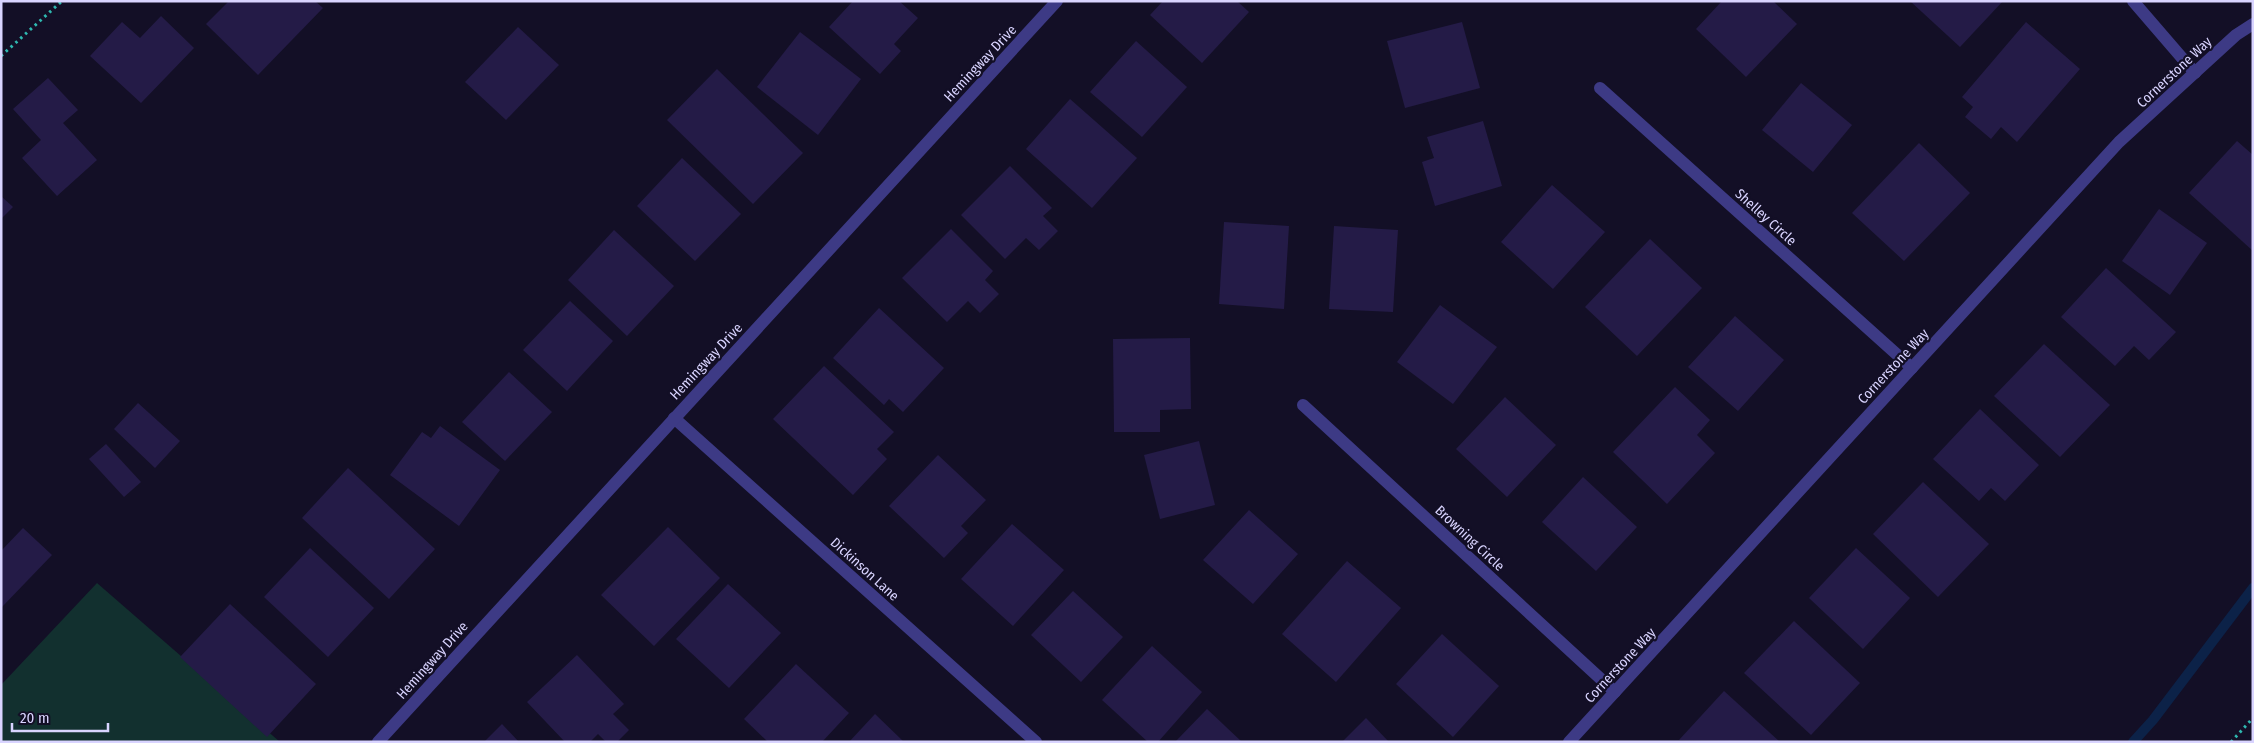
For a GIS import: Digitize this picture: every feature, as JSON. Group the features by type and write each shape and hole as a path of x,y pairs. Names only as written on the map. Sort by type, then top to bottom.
{"street":[{"name":"Hemingway Drive","path":"378,742 1057,1"},
{"path":"2133,1 2195,73"},
{"name":"Cornerstone Way","path":"1569,742 2119,142 2236,35 2253,24"},
{"name":"Shelley Circle","path":"1600,88 1912,368"},
{"name":"Browning Circle","path":"1303,405 1616,692"},
{"name":"Dickinson Lane","path":"674,418 1036,742"}],"path":[{"path":"1,56 62,1"},
{"path":"2231,742 2253,718"}],"green space":[{"path":"97,583 280,742 1,742 1,685"}],"building":[{"path":"229,1 315,1 323,8 258,75 206,24"},
{"path":"853,1 899,1 918,18 894,44 901,51 880,74 829,27"},
{"path":"1163,1 1237,1 1249,12 1202,63 1150,15"},
{"path":"1722,1 1773,1 1797,24 1746,77 1696,29"},
{"path":"1910,1 2003,1 1960,47"},
{"path":"161,16 194,48 141,103 90,56 122,22 140,38"},
{"path":"1462,22 1480,88 1405,108 1387,41"},
{"path":"2026,22 2080,69 2017,142 2001,127 1991,139 1965,117 1973,107 1962,97"},
{"path":"518,27 559,65 506,120 465,82"},
{"path":"800,32 861,79 818,135 757,87"},
{"path":"1136,41 1187,87 1142,137 1090,92"},
{"path":"717,69 803,153 753,204 667,120"},
{"path":"48,78 78,110 63,123 97,160 57,196 22,158 41,140 13,109"},
{"path":"1801,83 1852,125 1813,172 1762,130"},
{"path":"1070,99 1137,158 1092,208 1026,149"},
{"path":"1483,121 1502,186 1435,206 1422,162 1434,158 1427,137"},
{"path":"2237,141 2253,155 2253,251 2189,193"},
{"path":"1919,143 1970,193 1904,261 1852,213"},
{"path":"682,158 741,214 695,261 637,206"},
{"path":"1010,166 1052,208 1043,216 1058,231 1039,250 1026,238 1005,259 961,215"},
{"path":"1552,185 1605,232 1553,289 1501,242"},
{"path":"1,196 13,207 1,219"},
{"path":"2159,209 2207,243 2170,295 2122,261"},
{"path":"1224,222 1289,226 1284,309 1219,304"},
{"path":"1334,226 1398,230 1393,312 1329,309"},
{"path":"951,229 993,271 985,280 999,294 980,313 968,301 947,322 902,278"},
{"path":"614,230 674,286 627,336 568,280"},
{"path":"1650,239 1702,288 1637,356 1585,307"},
{"path":"2106,268 2176,332 2149,360 2134,346 2115,366 2061,317"},
{"path":"570,301 613,341 567,391 523,350"},
{"path":"1440,305 1497,347 1453,404 1397,362"},
{"path":"879,308 944,368 903,412 889,399 884,405 833,358"},
{"path":"1735,316 1784,360 1738,411 1688,367"},
{"path":"1190,338 1191,409 1160,410 1160,432 1114,432 1113,339"},
{"path":"2044,344 2110,405 2060,457 1994,396"},
{"path":"824,366 894,432 877,449 887,459 853,495 773,419"},
{"path":"509,372 552,412 505,461 462,422"},
{"path":"1675,387 1710,420 1697,435 1715,453 1667,504 1613,452"},
{"path":"1505,397 1556,445 1507,497 1456,449"},
{"path":"138,403 180,441 155,468 114,429"},
{"path":"1980,409 2039,465 2005,501 1991,488 1979,501 1933,459"},
{"path":"440,426 500,470 459,526 390,475 422,432 431,438"},
{"path":"1199,441 1215,505 1160,519 1144,455"},
{"path":"106,444 141,482 124,497 89,459"},
{"path":"938,455 986,500 961,526 968,533 944,558 889,506"},
{"path":"348,468 435,549 389,599 302,518"},
{"path":"1583,477 1637,527 1596,571 1542,522"},
{"path":"1923,482 1989,544 1938,597 1873,534"},
{"path":"1249,510 1298,554 1253,604 1203,560"},
{"path":"1012,524 1064,570 1013,626 961,579"},
{"path":"668,527 720,578 654,646 601,595"},
{"path":"23,528 52,555 1,608 1,551"},
{"path":"310,548 374,608 328,657 264,597"},
{"path":"1856,548 1910,598 1863,649 1809,598"},
{"path":"1347,561 1401,608 1336,682 1282,634"},
{"path":"728,584 781,633 729,688 676,639"},
{"path":"1073,591 1123,637 1081,682 1031,635"},
{"path":"230,604 316,684 267,737 180,657"},
{"path":"1794,621 1860,683 1811,735 1744,673"},
{"path":"1442,634 1499,686 1453,737 1396,684"},
{"path":"1152,646 1202,692 1158,742 1148,742 1102,700"},
{"path":"577,655 624,704 613,714 629,730 617,742 606,742 598,734 590,742 565,742 527,702"},
{"path":"796,664 849,713 822,742 768,742 744,719"},
{"path":"1724,691 1780,742 1679,740"},
{"path":"1207,709 1242,742 1175,742"},
{"path":"875,714 904,742 849,742"},
{"path":"1366,718 1389,742 1342,742"},
{"path":"502,724 519,742 484,742"}],"waterway":[{"path":"2133,742 2153,720 2253,588"}]}
